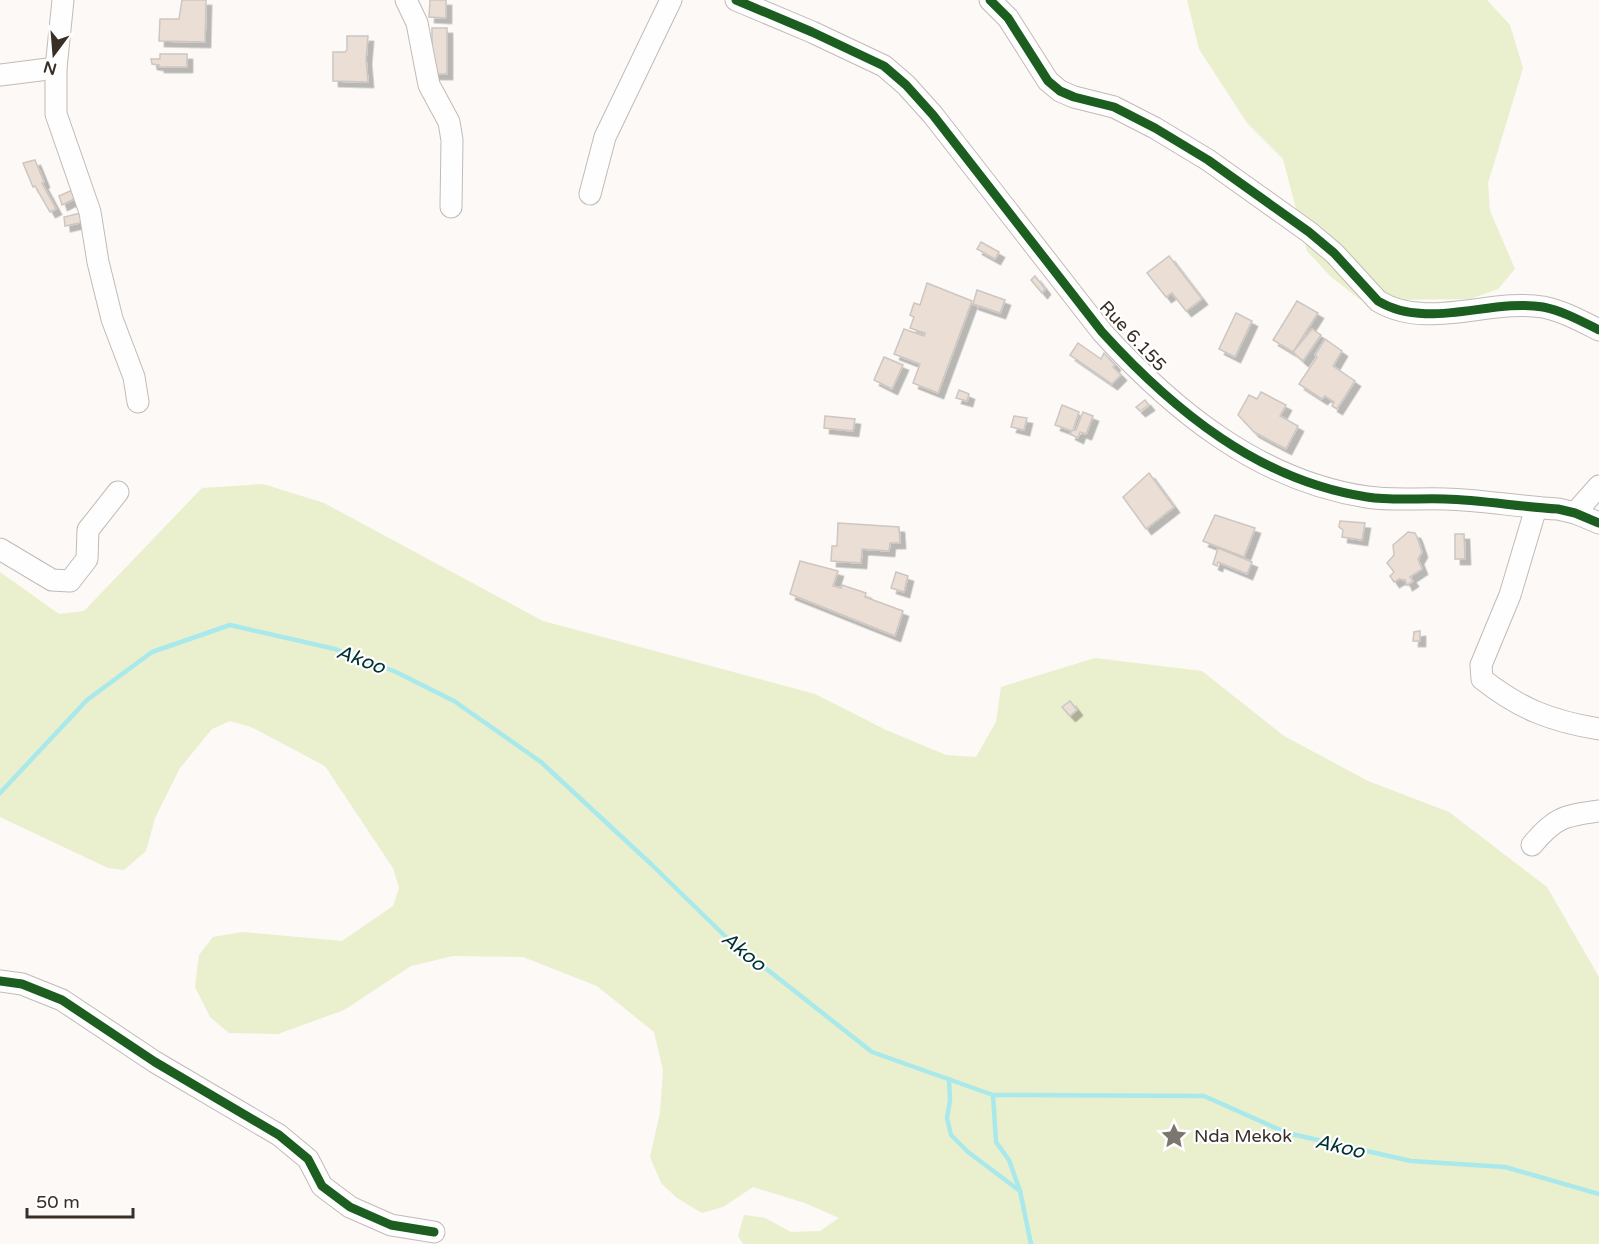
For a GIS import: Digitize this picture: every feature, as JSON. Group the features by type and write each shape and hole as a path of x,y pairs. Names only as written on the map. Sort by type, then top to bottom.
{"street":[{"path":"63,0 56,68 56,114 90,212 98,262 112,319 134,377 138,402"},
{"path":"406,0 417,23 429,86 449,122 452,140 451,207"},
{"path":"590,194 605,137 671,0"},
{"name":"Rue 6.155","path":"736,0 855,51 884,66 933,115 1102,332 1127,359 1214,435 1269,466 1298,479 1332,490 1391,500 1444,499 1558,509 1599,523"},
{"path":"990,0 1008,18 1048,81 1060,91 1114,107 1155,128 1208,160 1309,232 1334,253 1378,301 1386,306 1433,315 1504,307 1542,307 1571,315 1599,330"},
{"path":"0,75 56,68"},
{"path":"1575,513 1599,486"},
{"path":"0,549 52,580 70,581 87,559 88,530 118,492"},
{"path":"1536,508 1510,595 1481,665 1482,679 1526,709 1570,724 1599,729"},
{"path":"1532,845 1546,828 1567,815 1599,811"},
{"path":"0,981 22,984 62,1000 155,1062 279,1135 308,1159 322,1186 350,1208 392,1225 434,1232"}],"green space":[{"path":"1187,0 1487,0 1510,25 1523,68 1488,183 1490,211 1515,269 1498,289 1470,299 1361,300 1331,277 1307,251 1283,159 1247,123 1199,49"},
{"path":"263,484 324,503 543,621 815,694 886,730 946,755 976,757 996,722 1001,687 1095,658 1202,671 1284,736 1368,781 1449,812 1547,887 1599,977 1599,1244 743,1244 738,1236 744,1215 765,1218 791,1232 820,1231 839,1218 805,1203 753,1187 723,1207 702,1213 677,1198 661,1183 650,1157 660,1113 663,1070 654,1032 597,986 523,957 453,956 411,966 344,1010 278,1034 229,1033 210,1017 195,987 199,955 213,937 242,932 342,941 393,906 399,888 393,868 325,766 251,727 230,721 212,729 180,768 155,818 146,851 124,870 108,868 0,817 0,572 59,614 84,611 202,488"}],"building":[{"path":"182,0 206,0 205,42 159,41 160,19 179,19"},
{"path":"430,0 446,0 446,18 429,17"},
{"path":"432,28 447,28 447,74 432,74"},
{"path":"347,36 368,36 366,59 368,82 333,81 333,52 347,50"},
{"path":"160,54 187,54 187,67 159,67 159,65 152,64 151,59 160,59"},
{"path":"35,160 44,182 42,183 56,209 50,212 35,186 33,187 23,163"},
{"path":"77,188 80,196 62,205 59,196"},
{"path":"85,212 84,222 65,226 64,217"},
{"path":"981,242 999,252 995,259 977,249"},
{"path":"1169,256 1202,299 1186,311 1172,293 1166,297 1147,273"},
{"path":"1035,276 1045,289 1042,293 1031,280"},
{"path":"927,283 972,301 938,393 913,383 920,364 894,354 904,329 924,336 925,333 910,328 914,317 910,315 914,303 920,305"},
{"path":"977,290 1005,300 1000,313 973,304"},
{"path":"1297,301 1318,313 1293,352 1273,340"},
{"path":"1236,313 1252,321 1235,357 1219,349"},
{"path":"1312,329 1321,335 1303,361 1293,352"},
{"path":"1325,339 1342,351 1333,366 1355,381 1337,409 1332,406 1334,402 1325,396 1322,399 1299,384 1317,357 1315,355"},
{"path":"1078,343 1101,359 1104,353 1121,375 1112,384 1070,355"},
{"path":"884,357 903,365 892,389 874,380"},
{"path":"959,390 969,394 967,401 956,398"},
{"path":"1261,392 1286,405 1280,416 1298,426 1286,449 1254,432 1238,415 1249,395 1257,399"},
{"path":"1145,400 1149,405 1140,411 1136,407"},
{"path":"1062,405 1079,412 1073,430 1076,430 1083,412 1093,416 1086,434 1080,432 1078,438 1070,434 1072,431 1055,425"},
{"path":"825,416 855,419 853,431 824,428"},
{"path":"1014,416 1027,418 1024,430 1011,427"},
{"path":"1149,473 1174,507 1146,529 1123,497"},
{"path":"1215,515 1255,528 1244,557 1203,541"},
{"path":"1340,521 1365,523 1362,540 1342,537 1343,530 1339,527"},
{"path":"838,523 899,527 900,543 890,543 889,551 862,549 861,563 831,561 832,546 837,546"},
{"path":"1408,532 1415,533 1417,537 1422,552 1418,559 1422,569 1410,577 1413,581 1407,585 1405,580 1399,579 1394,582 1390,576 1394,572 1387,563 1394,555 1393,545"},
{"path":"1455,534 1464,534 1465,559 1455,559"},
{"path":"1218,548 1252,562 1247,574 1218,562 1217,566 1213,564"},
{"path":"800,561 838,571 833,586 841,588 842,585 866,593 865,597 903,611 895,636 790,594"},
{"path":"896,572 908,576 904,592 891,588"},
{"path":"1420,631 1420,641 1413,641 1414,632"},
{"path":"1070,701 1077,710 1070,716 1062,707"}],"waterway":[{"name":"Akoo","path":"0,793 87,700 152,652 230,625 335,649 396,672 454,701 541,762 726,937 872,1052 993,1095 1204,1096 1287,1133 1411,1161 1505,1167 1599,1194"},
{"path":"949,1079 950,1100 947,1118 951,1135 968,1152 1020,1191 1031,1244"},
{"path":"993,1095 996,1142 1009,1160 1020,1191"}],"cycle path":[{"path":"736,0 884,66 906,85 933,115 1102,332 1129,361 1189,414 1221,438 1254,458 1328,489 1367,497 1459,500 1558,509 1599,523"},
{"path":"990,0 1008,18 1048,81 1060,91 1114,107 1155,128 1208,160 1309,232 1334,253 1378,301 1397,310 1438,314 1502,306 1543,307 1565,314 1599,330"},
{"path":"0,981 22,984 62,1000 155,1062 279,1135 308,1159 322,1186 350,1207 391,1225 434,1232"}],"place":[{"name":"Nda Mekok","path":"1174,1136"}]}
